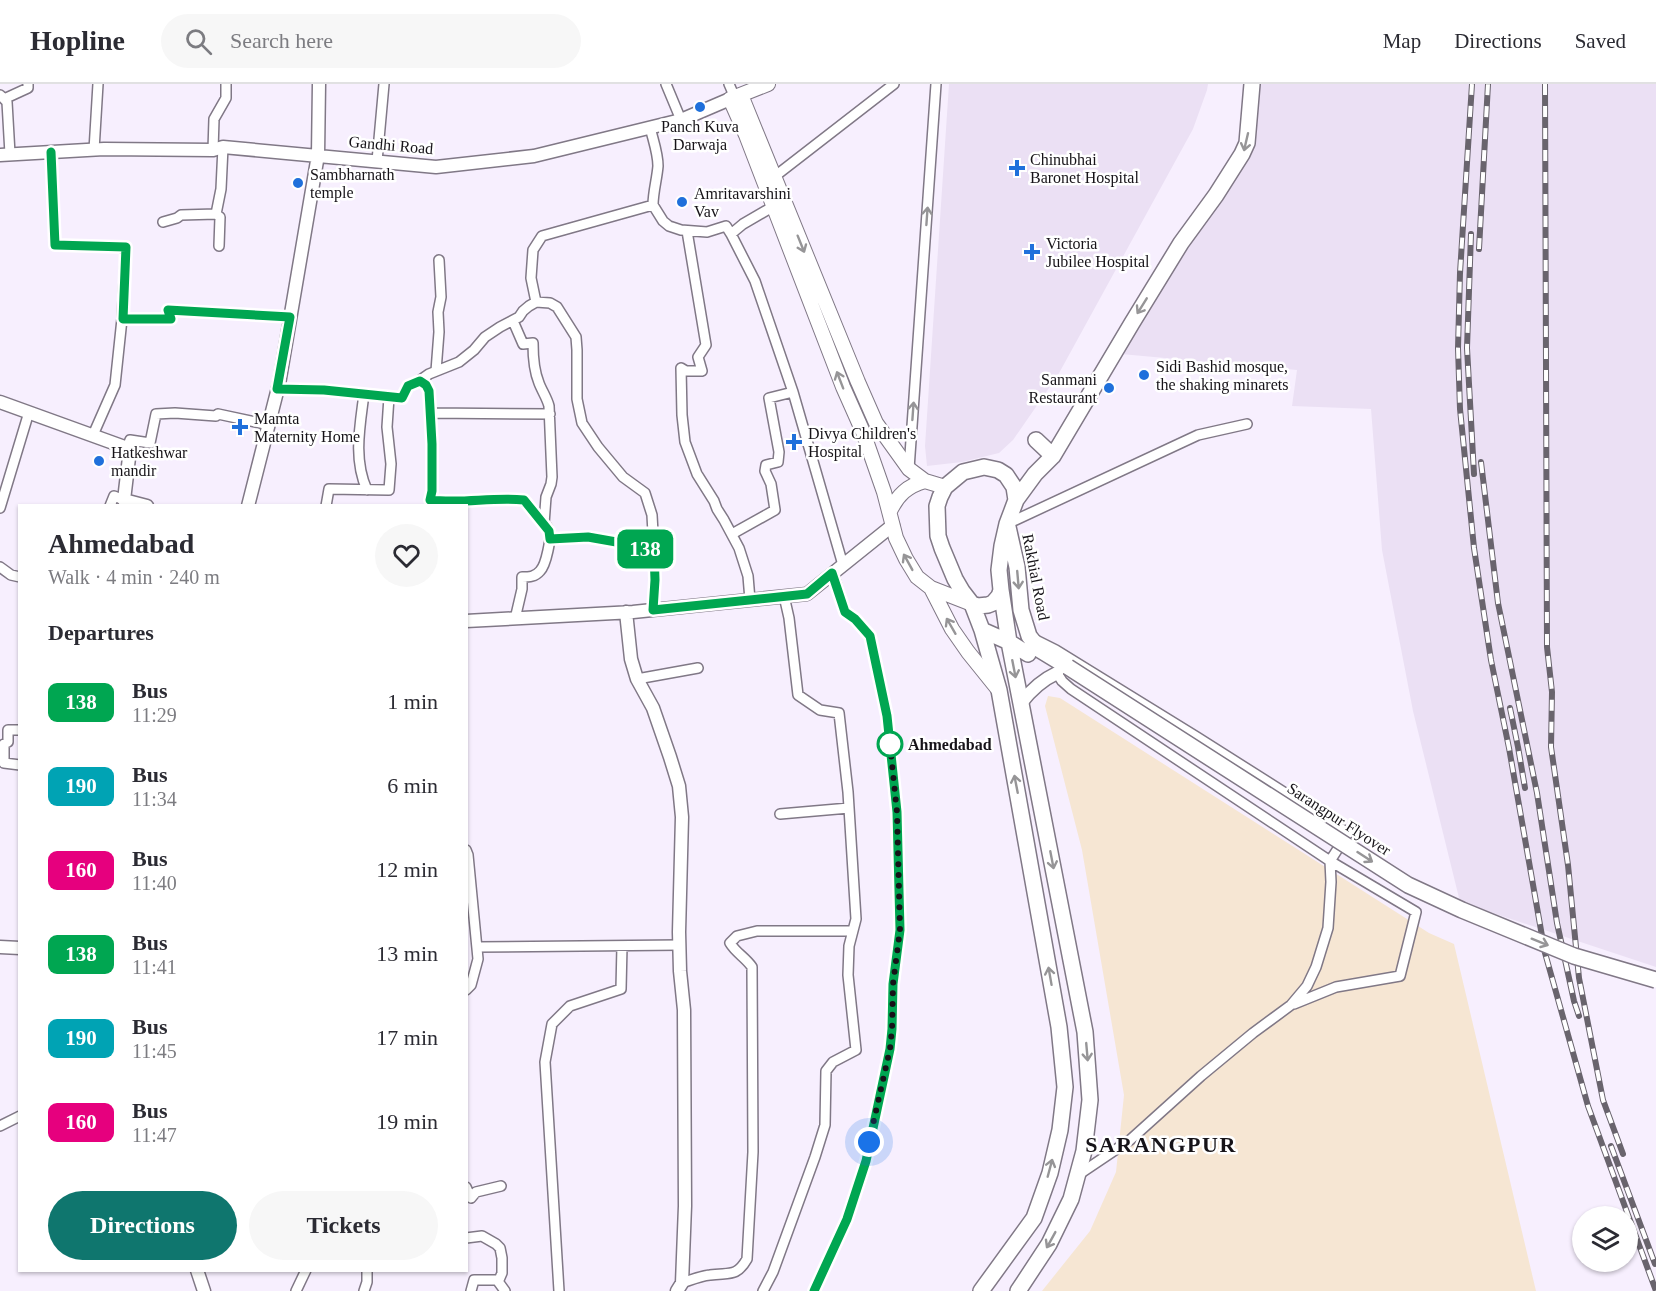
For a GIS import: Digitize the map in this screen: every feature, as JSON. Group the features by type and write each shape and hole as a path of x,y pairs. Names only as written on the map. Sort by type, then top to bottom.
{"main road":[{"name":"Gandhi Road","path":"736,97 768,84"},
{"path":"1018,1291 1053,1237 1071,1199 1084,1151 1090,1100 1085,1032 1009,642 999,570 1002,546 1016,500 1035,474 1053,456 1181,243 1242,154 1247,143 1252,84"},
{"path":"736,97 774,177 876,423 909,469 925,481 945,487"},
{"path":"736,97 746,135 843,387 863,432 890,511 896,538 906,559 917,577 931,588 947,596 978,606 988,605 995,601 1001,590"},
{"path":"1036,440 1053,456"},
{"path":"981,1291 1034,1218 1060,1130 1065,1087 1059,1027 999,690 972,604 955,579 942,548 938,536 937,506 945,487 963,472 984,467 998,470 1006,475 1014,487 1016,500"},
{"path":"890,511 897,498 906,489 925,481"},
{"name":"Rakhial Road","path":"1007,524 1017,567 1021,610 1031,645"},
{"path":"931,588 952,628 999,690"},
{"name":"Sarangpur Flyover","path":"982,630 1009,642 1031,645 1062,670 1408,885 1574,956 1656,980"}],"street":[{"path":"5,154 7,102 2,97 28,88 28,84"},
{"path":"94,150 98,84"},
{"path":"216,214 221,189 214,118 226,98 226,84"},
{"path":"249,504 277,389 318,155 319,84"},
{"path":"377,161 384,84"},
{"path":"666,84 681,120"},
{"path":"729,84 736,97"},
{"path":"774,177 894,84"},
{"path":"909,469 936,84"},
{"name":"Gandhi Road","path":"5,154 104,149 218,149 436,166 534,156 681,120 736,97"},
{"path":"650,127 658,158 653,205 663,221 669,226 687,231 707,232 726,226 755,282 793,392 843,565"},
{"path":"51,152 55,245 126,247 123,319 115,385 93,435"},
{"path":"536,303 531,278 533,250 542,236 653,205"},
{"path":"731,234 743,224 774,206"},
{"path":"163,222 181,215 216,214 220,217 219,246"},
{"path":"687,231 706,345 698,357 702,371 686,371 681,368 685,442 697,474 739,548 746,569 750,600"},
{"path":"436,371 438,312 441,297 439,261"},
{"path":"277,389 324,390 402,398 408,386 429,374 459,362 485,337 519,317 529,306 536,303 550,303 557,307 576,337 577,399 582,423 623,477 645,493 652,515 655,580 653,610"},
{"path":"123,319 171,319 168,310 290,317"},
{"path":"513,321 524,345 533,343 533,360 538,381 548,400 552,477 546,497 544,524"},
{"path":"420,381 429,391 432,491 430,500 445,502 495,498 524,500 549,531 547,556 542,570 533,576 522,577 522,590 515,619"},
{"path":"732,534 775,510 771,484 765,471 766,465 778,462 779,452 769,398 793,392"},
{"path":"364,394 358,458 362,480 367,490"},
{"path":"326,504 329,489 389,490 391,464 387,427 389,397"},
{"path":"0,402 128,448"},
{"path":"0,508 29,412"},
{"path":"430,413 550,414"},
{"path":"124,500 130,440 150,442 156,414 218,414 269,425"},
{"path":"1007,524 1198,435 1247,424"},
{"path":"111,504 114,496 139,504"},
{"path":"468,621 653,610 807,594 893,525"},
{"path":"550,539 588,537 654,551"},
{"path":"0,567 11,575 18,577"},
{"path":"814,1291 847,1219 866,1161 890,1049 893,984 900,930 897,812 887,716 870,636 855,619 845,612 832,573"},
{"path":"763,1291 773,1272 825,1125 826,1071 833,1062 856,1050 848,975 849,946 856,919 849,808 839,713 820,710 798,695 789,618 784,596"},
{"path":"626,612 637,679 653,708 679,786 682,817 680,971 684,1010 686,1206 680,1287"},
{"path":"1031,645 1056,650 1348,833 1330,861 1330,908 1323,945 1307,986 1292,1005"},
{"path":"637,679 698,668"},
{"path":"1021,703 1033,688 1062,670 1062,681 1071,689 1330,861 1416,912 1400,976 1336,987 1292,1005 1253,1033 1130,1140 1077,1176"},
{"path":"18,730 8,730 8,742 4,744 2,756 4,763 18,765"},
{"path":"780,814 849,808"},
{"path":"468,859 478,959 471,985 468,988"},
{"path":"680,1287 702,1276 736,1273 747,1259 753,1152 752,967 730,943 737,936 757,931 852,931"},
{"path":"477,946 680,945"},
{"path":"559,1291 545,1062 552,1024 570,1006 621,989 622,946"},
{"path":"0,947 18,948"},
{"path":"0,1126 18,1117"},
{"path":"468,1193 471,1198 476,1192 501,1186"},
{"path":"468,1238 482,1236 500,1248 502,1258 502,1273 499,1280 474,1280 471,1291"},
{"path":"198,1272 204,1291"},
{"path":"296,1291 305,1272"},
{"path":"364,1291 367,1272"},
{"path":"497,1280 505,1291"}],"shaded area":[{"name":"Victoria Jubilee Hospital","path":"949,84 1208,84 1193,129 1058,375 1013,440 999,453 962,462 927,466 925,446"},
{"path":"1260,84 1656,84 1656,967 1460,902 1413,711 1382,550 1371,409 1292,406 1297,370 1121,354 1211,208 1250,157"},
{"path":"1048,696 1060,698 1429,933 1454,944 1536,1291 1042,1291 1090,1231 1116,1172 1124,1095 1082,850 1045,706"}],"railway":[{"path":"1472,84 1460,273 1458,348 1460,409 1474,548 1491,660 1545,953 1588,1106 1656,1291"},
{"path":"1479,249 1488,84"},
{"path":"1545,84 1547,647 1552,692 1551,747 1568,865 1579,978 1603,1100 1623,1154"},
{"path":"1471,234 1467,348 1474,474"},
{"path":"1481,462 1498,603 1537,793 1557,923 1579,1016"},
{"path":"1510,708 1525,788"},
{"path":"1611,1146 1655,1264"}],"bus line":[{"name":"138","path":"51,152 55,245 126,247 123,319 171,319 168,310 290,317 277,389 324,390 402,398 408,386 420,381 426,385 429,391 432,444 430,500 445,502 495,498 524,500 549,531 550,539 588,537 654,551 653,610 807,594 832,573 845,612 855,619 870,636 887,716 897,812 900,930 893,984 890,1049 866,1161 847,1219 814,1291"}],"place":[{"name":"Panch Kuva Darwaja","path":"700,107"},
{"name":"Chinubhai Baronet Hospital","path":"1017,168"},
{"name":"Sambharnath temple","path":"298,183"},
{"name":"Amritavarshini Vav","path":"682,202"},
{"name":"Victoria Jubilee Hospital","path":"1032,252"},
{"name":"Sidi Bashid mosque, the shaking minarets","path":"1144,375"},
{"name":"Sanmani Restaurant","path":"1109,388"},
{"name":"Mamta Maternity Home","path":"240,427"},
{"name":"Divya Children's Hospital","path":"794,442"},
{"name":"Hatkeshwar mandir","path":"99,461"},
{"name":"Ahmedabad","path":"890,744"}],"district":[{"name":"SARANGPUR","path":"1161,1144"}],"route":[{"path":"869,1142 890,1049 893,984 900,930 897,812 889,735 890,744"}]}
